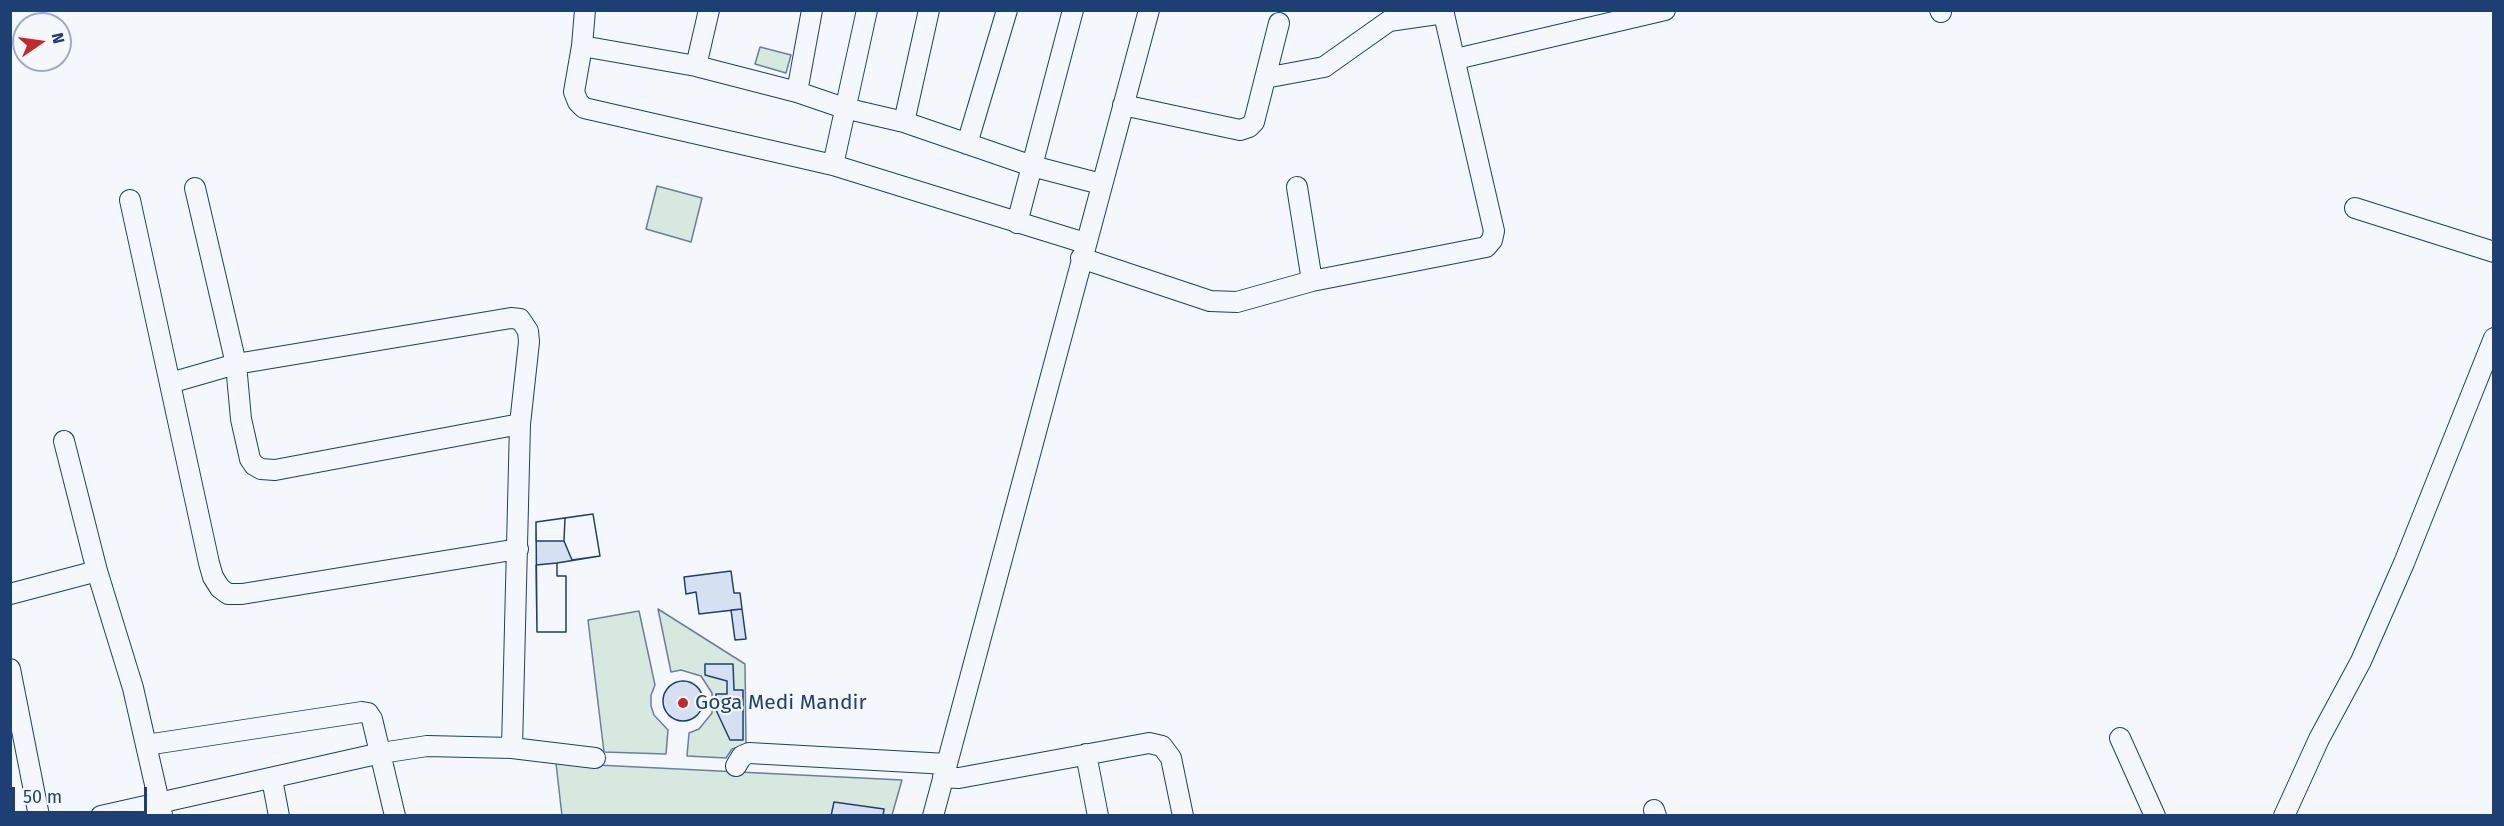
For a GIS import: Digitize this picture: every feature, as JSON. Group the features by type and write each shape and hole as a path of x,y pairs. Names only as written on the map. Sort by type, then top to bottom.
{"street":[{"path":"585,10 582,46 574,92 578,102 584,108 833,165 1017,223 1210,301 1237,302 1312,281 1486,247 1492,240 1494,231 1456,59 1443,12 1389,21 1323,67 1265,78"},
{"path":"696,66 709,10"},
{"path":"797,92 812,10"},
{"path":"833,165 867,10"},
{"path":"904,122 929,10"},
{"path":"966,144 1007,10"},
{"path":"1017,223 1073,10"},
{"path":"933,816 1149,10"},
{"path":"1456,59 1665,10"},
{"path":"1122,105 1240,130 1249,127 1254,122 1279,22"},
{"path":"582,46 696,66 797,92 844,108 904,122 1032,166 1101,184"},
{"path":"1297,187 1312,281"},
{"path":"195,188 236,364 241,419 250,459 261,469 275,470 520,424"},
{"path":"130,200 209,563 213,577 220,588 228,594 242,594 518,549"},
{"path":"2355,208 2493,252"},
{"path":"170,383 236,364 499,320 520,319 528,331 529,342 520,424 512,748"},
{"path":"2284,816 2319,739 2371,639 2404,563 2493,338"},
{"path":"64,441 97,571 133,687 161,809"},
{"path":"10,594 97,571"},
{"path":"10,669 39,816"},
{"path":"146,745 362,712 368,713 372,718 395,816"},
{"path":"2120,738 2155,816"},
{"path":"736,766 742,756 749,753 945,771 959,778 1149,742 1162,746 1171,758 1183,816"},
{"path":"101,816 161,809 381,753 427,746 512,748 595,758"},
{"path":"1086,754 1098,816"},
{"path":"272,779 279,816"}],"shaded area":[{"path":"760,47 791,55 786,73 755,64"},
{"path":"657,186 702,198 691,242 646,229"},
{"path":"658,609 745,664 746,745 732,749 726,758 687,756 689,733 699,729 712,713 712,693 701,676 681,670 671,672"},
{"path":"639,611 655,685 651,695 651,706 654,715 668,730 666,754 604,752 588,620"},
{"path":"556,763 902,780 892,815 562,816"}],"building":[{"path":"593,514 600,556 557,563 557,576 566,576 566,632 537,632 536,522"},
{"path":"593,514 600,556 572,560 564,541 565,518"},
{"path":"565,518 564,541 536,541 536,522"},
{"path":"557,563 557,576 566,576 566,632 537,632 536,565"},
{"path":"731,571 734,593 740,593 742,609 699,614 696,592 686,594 684,577"},
{"path":"742,609 746,639 735,640 731,610"},
{"path":"705,664 733,664 734,690 743,690 743,740 730,740 716,710 716,694 727,694 727,681 705,675"},
{"name":"Goga Medi Mandir","path":"683,681 691,682 697,687 702,693 702,709 697,715 691,720 683,721 675,720 669,715 664,709 663,701 664,693 669,687 675,682"},
{"path":"834,802 884,809 883,816 831,816"}],"place":[{"name":"Goga Medi Mandir","path":"683,703"}]}
